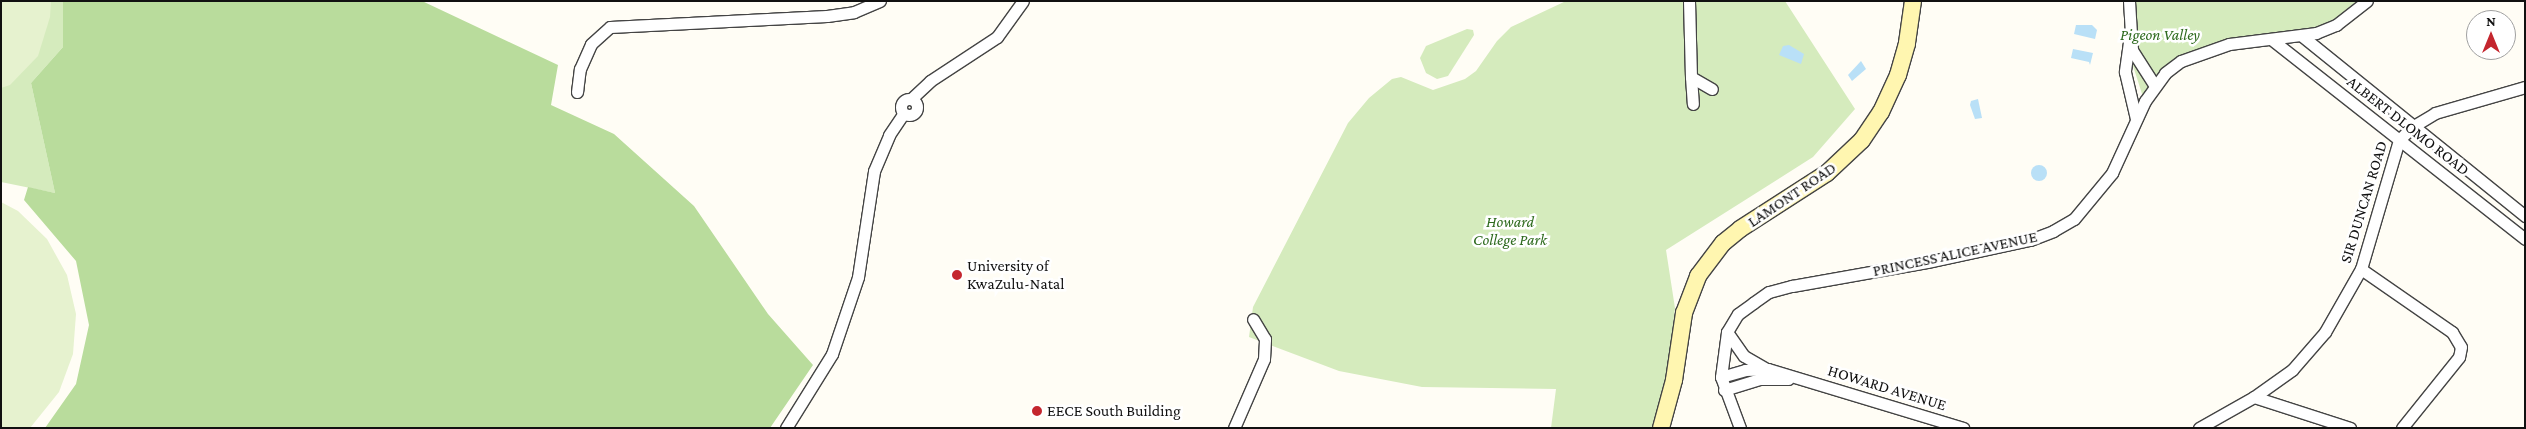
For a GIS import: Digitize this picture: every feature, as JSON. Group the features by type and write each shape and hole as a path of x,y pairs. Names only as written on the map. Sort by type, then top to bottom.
{"street":[{"path":"577,92 580,69 591,44 610,27 828,16 854,12 880,1"},
{"path":"786,428 832,354 858,277 874,172 889,135 903,114 915,114 914,102 930,81 997,37 1023,1"},
{"path":"1689,1 1693,104"},
{"name":"LAMONT ROAD","path":"1661,428 1678,358 1688,298 1709,259 1740,229 1846,158 1881,112 1898,76 1913,1"},
{"path":"2129,1 2130,42 2125,72 2136,119"},
{"name":"PRINCESS ALICE AVENUE","path":"1724,390 1720,377 1727,332 1738,314 1770,292 2030,240 2054,231 2074,219 2112,174 2136,119 2155,86 2181,61 2204,51 2229,44 2302,36 2336,25 2367,1"},
{"name":"ALBERT DLOMO ROAD","path":"2302,36 2412,127 2525,216"},
{"name":"ALBERT DLOMO ROAD","path":"2271,39 2525,239"},
{"path":"2130,42 2136,60 2155,86"},
{"path":"1691,77 1712,89"},
{"name":"SIR DUNCAN ROAD","path":"2199,428 2254,397 2292,370 2325,332 2361,269 2390,163 2399,140 2412,127 2435,113 2525,87"},
{"path":"2361,269 2452,332 2461,347 2459,357 2402,428"},
{"path":"1234,428 1264,359 1265,339 1253,319"},
{"name":"HOWARD AVENUE","path":"1727,332 1744,356 1768,369 1963,428"},
{"name":"HOWARD AVENUE","path":"1720,377 1745,370 1768,369"},
{"name":"HOWARD AVENUE","path":"1724,390 1761,379 1801,380"},
{"path":"1724,390 1740,428"},
{"path":"2254,397 2350,428"}],"green space":[{"path":"1,1 63,1 63,47 31,83 55,193 1,182"},
{"path":"1,1 51,1 50,17 38,56 10,85 1,88"},
{"path":"63,1 422,1 558,65 551,105 614,134 694,206 768,314 813,365 770,428 45,428 76,384 89,325 76,261 24,200 28,187 55,193 31,83 63,47"},
{"name":"Howard College Park","path":"1566,1 1785,1 1855,109 1813,157 1666,250 1675,308 1666,391 1653,428 1551,428 1556,389 1422,387 1339,371 1249,337 1253,307 1348,123 1369,98 1392,79 1401,77 1433,90 1465,79 1476,71 1497,41 1511,27"},
{"name":"Pigeon Valley","path":"2126,1 2357,1 2340,16 2302,36 2187,57 2143,97 2126,44"},
{"path":"1467,29 1473,30 1474,35 1448,76 1437,79 1426,73 1420,58 1426,46"},
{"path":"1,202 18,211 47,239 67,275 76,314 73,354 59,392 30,428 1,428"}],"water":[{"path":"2076,25 2092,25 2097,30 2095,39 2074,34"},
{"path":"1789,45 1804,54 1801,64 1779,55 1783,46"},
{"path":"2073,49 2093,53 2090,65 2089,62 2071,58"},
{"path":"1861,61 1866,69 1852,81 1848,75"},
{"path":"1978,99 1982,118 1975,119 1970,105 1971,101"},
{"path":"2039,165 2047,173 2039,181 2031,173"}],"place":[{"name":"University of KwaZulu-Natal","path":"957,275"},
{"name":"EECE South Building","path":"1037,411"}]}
